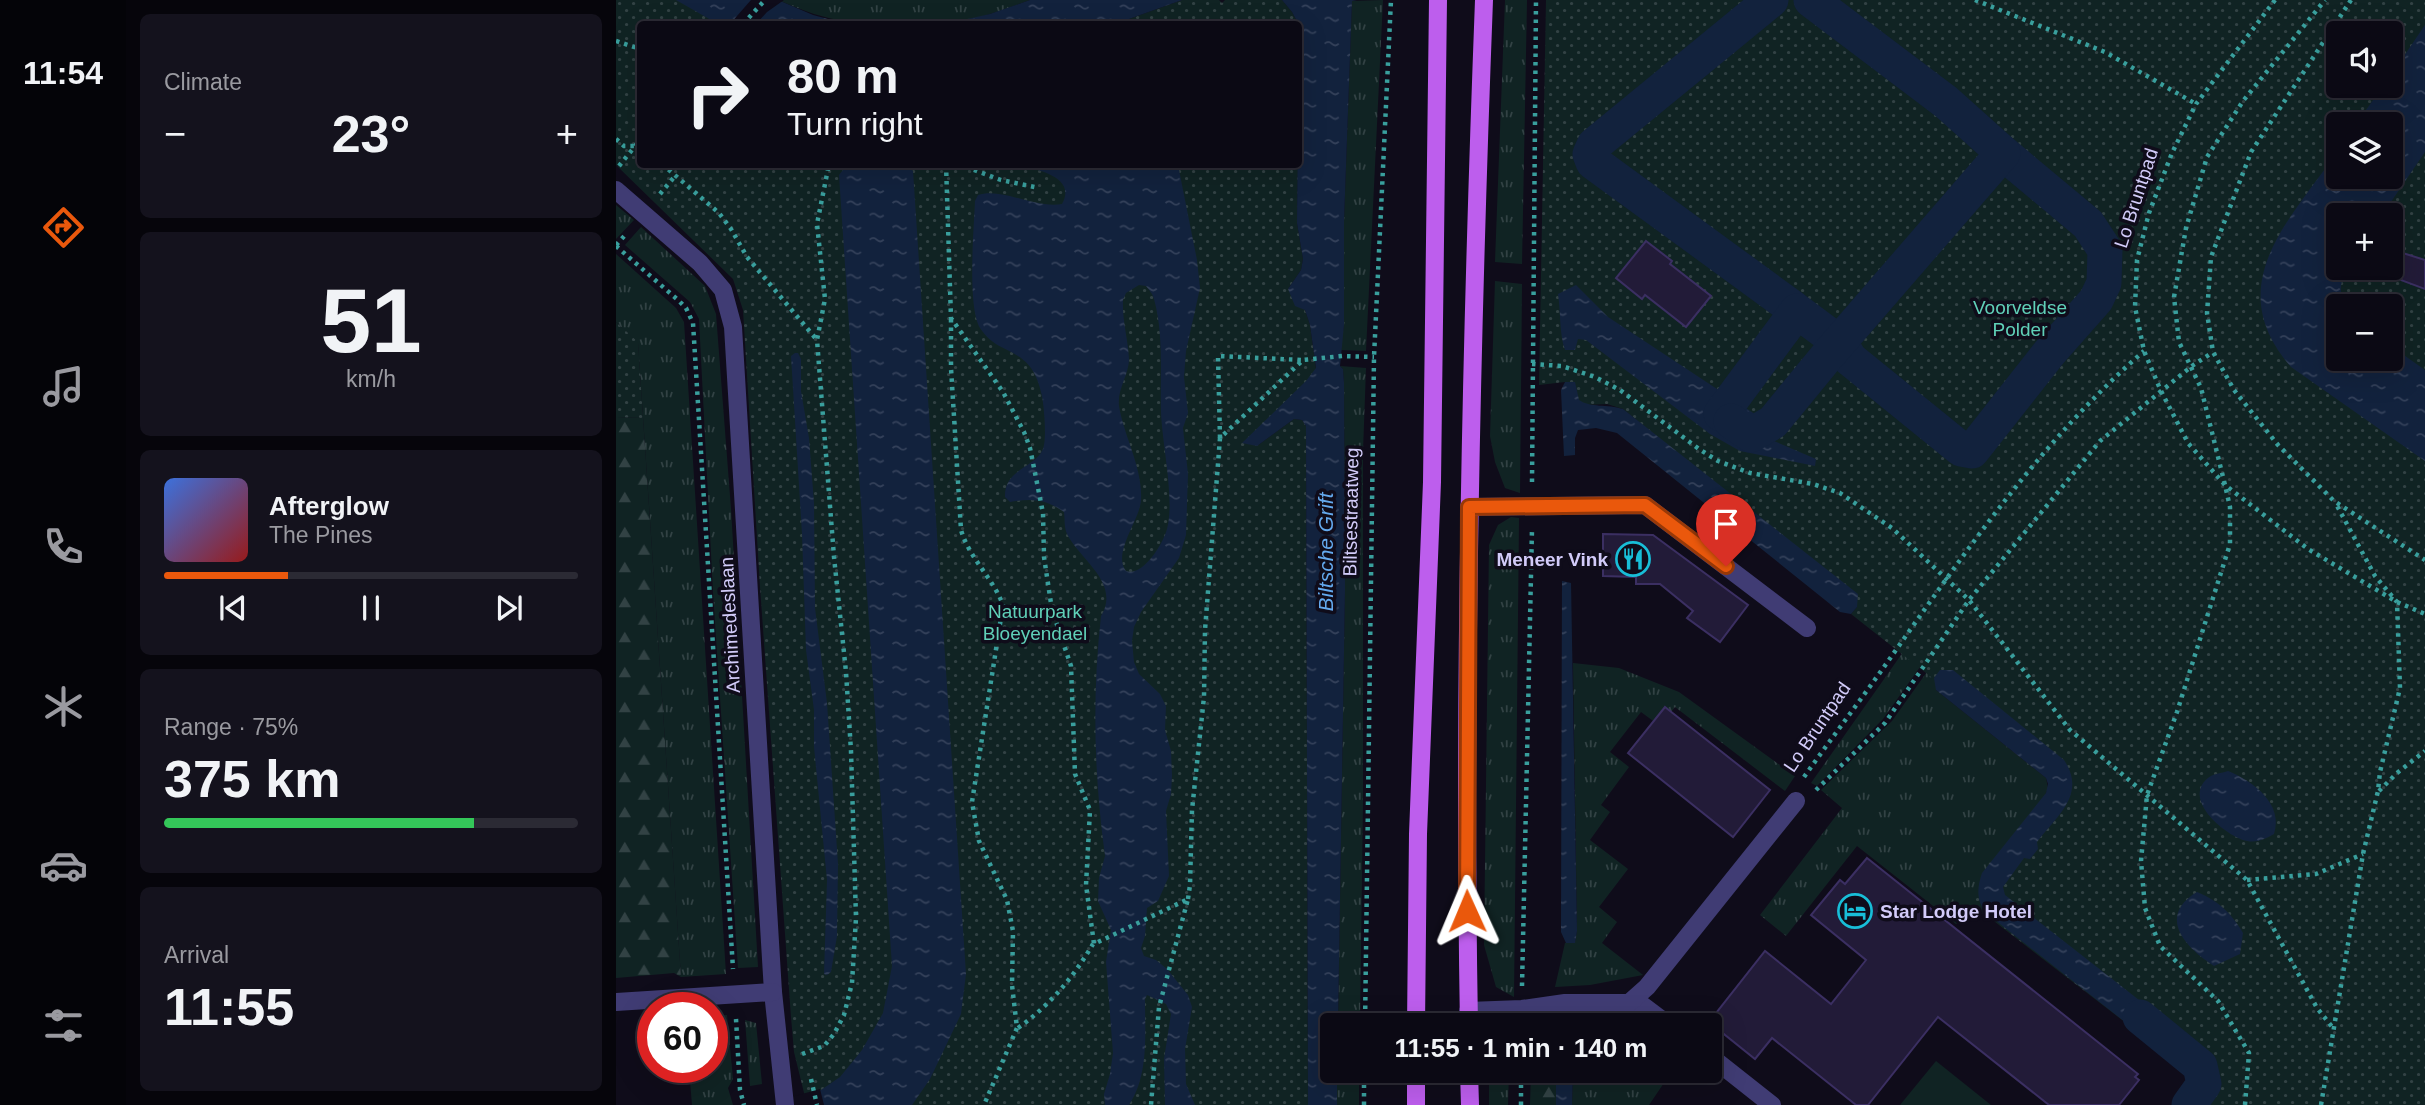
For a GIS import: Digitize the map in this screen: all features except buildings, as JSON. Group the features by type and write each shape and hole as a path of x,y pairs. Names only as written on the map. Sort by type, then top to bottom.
{"main road":[{"path":"1416,1013 1418,834 1433,482 1438,0"},
{"path":"1469,1013 1466,836 1469,507 1484,0"},
{"path":"1416,1083 1416,1105"},
{"path":"1469,1083 1470,1105"}],"street":[{"name":"Archimedeslaan","path":"616,190 700,263 723,290 733,327 773,992 785,1102"},
{"path":"1469,507 1645,505 1807,628"},
{"name":"Lo Bruntpad","path":"1629,1003 1654,979 1797,801"},
{"path":"616,1002 773,992"},
{"path":"1498,1013 1565,1003 1629,1003 1642,1005 1653,1013"},
{"path":"1722,1065 1772,1105"}],"path":[{"path":"746,21 765,0"},
{"name":"Biltsestraatweg","path":"1365,1013 1374,357 1391,0"},
{"path":"1975,0 2105,52 2196,104"},
{"name":"Lo Bruntpad","path":"2275,0 2196,104 2172,153 2149,213 2137,260 2135,307 2144,351 2188,443 2225,485 2308,549 2397,603 2425,614"},
{"path":"2245,1105 2249,1053 2218,1002 2160,946 2145,908 2141,861 2147,795 2177,712 2230,544 2230,507 2225,485 2201,388 2179,342 2174,298 2186,228 2207,157 2243,101 2325,0"},
{"path":"2351,0 2251,152 2211,257 2207,313 2213,352 2234,390 2278,445 2334,501 2425,560"},
{"path":"616,41 637,48"},
{"path":"616,139 624,146 637,147"},
{"path":"616,169 637,148"},
{"path":"667,168 719,214 747,257 817,340"},
{"path":"779,1057 811,1053 824,1046 835,1034 844,1015 852,983 856,918 846,671 817,340 825,299 817,224 828,168"},
{"path":"946,168 951,368 961,530 971,555 1003,605 972,802 979,841 1007,900 1013,931 1012,985 1017,1028 984,1105"},
{"path":"969,168 1001,180 1039,188"},
{"path":"616,246 678,300 686,308 693,323 740,1090 744,1105"},
{"path":"951,318 1003,392 1030,448 1043,513 1044,557 1052,610 1071,666 1075,774 1090,810 1086,885 1094,944"},
{"name":"Lo Bruntpad","path":"1797,801 1804,777 1945,577 2008,496 2076,417 2144,351"},
{"path":"1797,801 1820,788 1885,723 1969,600 2100,441 2213,352"},
{"path":"1151,1105 1159,1007 1190,885 1192,810 1204,697 1205,630 1220,438 1218,356 1303,360 1342,356 1374,357"},
{"path":"1220,438 1303,360"},
{"path":"1532,364 1562,366 1581,371 1620,390 1718,461 1750,473 1813,484 1840,493 1892,528 1969,600 2070,730 2247,880 2318,1008 2333,1028"},
{"path":"2321,1105 2363,854 2400,688 2397,603 2375,576 2334,501"},
{"path":"2378,792 2425,751"},
{"path":"2247,880 2316,874 2363,854"},
{"path":"1017,1028 1041,1011 1062,989 1094,944 1188,899"},
{"path":"1364,1083 1364,1105"},
{"path":"1521,1083 1521,1105"},
{"path":"813,1091 817,1105"}],"green space":[{"name":"Natuurpark Bloeyendael","path":"616,0 687,0 716,21 637,21 637,168 1298,168 1297,223 1303,259 1301,270 1288,289 1305,310 1310,325 1316,369 1257,446 1294,419 1302,420 1306,426 1308,1105 807,1105 794,1052 791,1017 743,310 733,279 616,165"},
{"path":"1030,0 961,21 843,21 814,14 781,1"},
{"path":"1182,0 1219,0 1222,3 1225,0 1282,0 1297,21 1123,21"},
{"path":"1383,0 1366,351 1340,350 1344,325 1344,221 1352,1"},
{"path":"1505,0 1527,0 1522,264 1495,262"},
{"name":"Voorveldse Polder","path":"1546,0 2425,0 2425,1105 2175,1105 2192,1078 2148,1040 1968,901 2062,780 1851,614 1857,607 1707,477 1623,409 1607,404 1585,405 1565,382 1539,385"},
{"path":"616,205 634,220 616,239"},
{"path":"641,227 705,286 716,314 731,509 758,967 738,968 713,592 699,319 690,302 625,245"},
{"path":"616,254 676,308 684,322 726,974 681,977 638,343 616,322"},
{"path":"1495,281 1522,284 1520,493 1505,488 1495,462 1490,436"},
{"path":"616,322 638,342 643,418 616,417"},
{"path":"1340,366 1366,368 1363,451 1360,1013 1338,1013 1345,589 1343,369"},
{"path":"616,417 643,418 681,977 674,973 616,978"},
{"path":"1511,517 1519,518 1514,997 1496,987 1484,945 1489,545 1498,525"},
{"path":"1948,588 1920,667 1883,719 1817,786 1811,783"},
{"path":"1573,663 1619,668 1679,692 1795,776 1785,791 1675,707 1660,726 1641,712 1610,752 1629,767 1601,805 1610,812 1590,840 1628,869 1599,907 1617,922 1602,943 1643,975 1590,985 1555,987 1565,943 1575,942 1577,931"},
{"path":"1929,669 1937,675 1936,690 2046,778 2046,793 1986,913 1956,924 1857,846 1786,936 1760,915 1842,808 1821,790 1892,721"},
{"path":"745,1020 756,1023 762,1084 750,1086"},
{"path":"728,1026 733,1079 728,1088 733,1105 692,1105 690,1083 728,1083"},
{"path":"1936,1061 1991,1105 1900,1105"},
{"path":"1337,1083 1359,1083 1359,1105 1337,1105"},
{"path":"1489,1083 1509,1083 1508,1105 1489,1105"},
{"path":"1531,1083 1556,1083 1556,1105 1530,1105"},
{"path":"1573,1083 1664,1083 1649,1105 1572,1105"}],"water":[{"path":"676,0 778,0 835,21 713,21"},
{"path":"1030,0 1182,0 1123,21 958,21 990,14"},
{"name":"Biltsche Grift","path":"1282,0 1357,0 1352,1 1344,221 1344,325 1340,366 1343,369 1344,383 1345,589 1338,1013 1320,1013 1320,1083 1337,1083 1337,1105 1308,1105 1306,426 1302,420 1294,419 1257,446 1242,443 1316,368 1310,325 1305,310 1295,306 1288,289 1301,270 1303,259 1297,223 1298,168 1302,168 1302,21 1297,21"},
{"path":"2425,25 2425,152 2403,184 2403,112 2365,112 2374,98 2403,98 2403,57"},
{"path":"2326,167 2326,189 2400,189 2390,203 2326,203 2326,280 2342,280 2341,294 2326,294 2326,371 2403,371 2403,354 2425,370 2425,461 2291,367 2271,337 2262,309 2262,281 2270,254 2300,203"},
{"path":"845,168 910,168 913,171 966,974 961,1014 930,1079 912,1105 766,1105 821,1090 840,1077 862,1050 883,1013 892,966 839,175"},
{"path":"1031,168 1179,168 1197,260 1200,288 1186,351 1184,377 1188,413 1183,428 1188,474 1186,535 1179,558 1141,612 1134,627 1132,641 1134,662 1139,674 1160,694 1166,706 1165,730 1171,751 1172,775 1171,794 1166,811 1169,876 1158,901 1147,908 1145,936 1141,948 1144,956 1156,960 1167,969 1188,995 1192,1007 1185,1049 1186,1084 1195,1105 1165,1105 1164,1059 1171,1014 1166,1004 1147,995 1140,1081 1129,1105 1105,1105 1104,1094 1113,1053 1106,962 1111,930 1098,901 1099,878 1105,856 1098,796 1095,706 1098,646 1106,593 1096,572 1067,534 1064,512 1045,502 1010,502 1005,497 1009,480 1034,461 1043,449 1045,430 1042,396 1030,367 1023,359 988,338 976,317 972,285 975,201 978,195 987,193 1041,204 1062,204 1064,187 1060,181 1045,172","holes":["1139,285 1146,286 1151,292 1159,327 1161,412 1170,503 1167,529 1157,550 1145,564 1132,572 1126,571 1122,555 1139,508 1141,488 1119,406 1129,359 1123,300 1126,293"]},
{"path":"1576,285 1608,317 1773,426 1770,437 1774,441 1816,459 1815,466 1740,451 1710,434 1586,340 1578,339 1575,350 1565,350 1558,294"},
{"path":"798,353 801,359 801,391 809,438 814,503 815,608 827,703 838,864 837,936 831,972 827,975 824,974 827,880 814,747 814,710 806,650 791,356"},
{"path":"1565,382 1575,382 1579,400 1583,402 1623,409 1858,594 1857,607 1851,614 1840,612 1617,433 1596,428 1578,430 1575,455 1564,456 1561,390"},
{"path":"1562,581 1571,583 1577,931 1575,943 1566,943 1561,932"},
{"path":"1940,670 1953,670 2064,760 2070,772 2072,784 2067,804 2037,842 2038,849 2030,859 2024,858 2003,887 2005,895 2208,1054 2148,1040 1986,913 1978,894 1982,873 2046,793 2048,784 2046,778 1936,690 1934,678"},
{"path":"2228,771 2256,787 2264,795 2275,813 2274,834 2254,841 2238,838 2219,825 2203,807 2201,787 2210,777"},
{"path":"2197,892 2224,908 2243,933 2240,954 2214,966 2186,941 2177,922 2178,912"},
{"path":"1556,1083 1573,1083 1572,1105 1556,1105"}],"pier":[{"path":"751,0 784,0 759,21 733,21"},
{"path":"820,1089 824,1105 763,1105"}],"waterway":[{"path":"1771,0 1594,145 1590,154 1593,162 1793,308"},
{"path":"1731,421 1751,435 1773,422 2003,153 1946,102 1811,0"},
{"path":"1721,414 1797,311 1840,343 1850,359 1961,449 1972,451 2050,352 2096,300 2104,283 2105,250 2088,224 2003,153"},
{"path":"2140,1017 2200,1066 2204,1084 2189,1105"}],"place":[{"name":"Meneer Vink","path":"1633,559"},
{"name":"Star Lodge Hotel","path":"1855,911"}],"route":[{"path":"1467,911 1469,507 1645,505 1726,566"}]}
